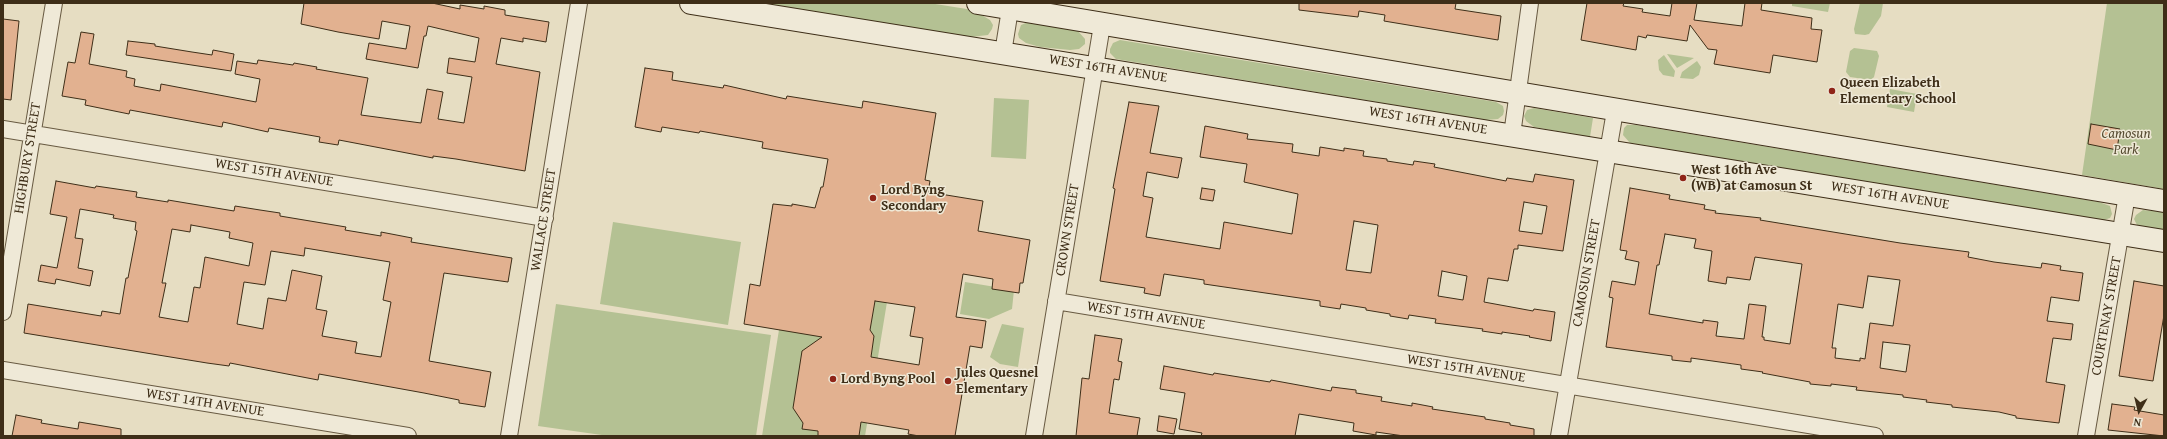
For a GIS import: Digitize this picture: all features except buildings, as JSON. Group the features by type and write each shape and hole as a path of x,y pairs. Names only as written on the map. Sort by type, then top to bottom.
{"main road":[{"name":"WEST 16TH AVENUE","path":"691,3 1095,67 2164,241"},
{"path":"978,3 1010,6 1102,24 1615,111 2164,201"}],"street":[{"name":"HIGHBURY STREET","path":"3,312 54,3"},
{"name":"WALLACE STREET","path":"509,436 579,3"},
{"path":"1512,135 1530,3"},
{"path":"1003,53 1010,6"},
{"name":"CROWN STREET","path":"1034,436 1102,24"},
{"name":"CAMOSUN STREET","path":"1559,436 1615,111"},
{"name":"WEST 15TH AVENUE","path":"3,128 545,218"},
{"name":"COURTENAY STREET","path":"2086,436 2127,195"},
{"name":"WEST 15TH AVENUE","path":"1056,301 1875,436"},
{"name":"WEST 14TH AVENUE","path":"3,370 408,436"}],"green space":[{"path":"746,3 929,3 973,10 990,20 993,25 988,35 962,38"},
{"path":"1792,3 1830,3 1828,12 1792,6"},
{"path":"1860,3 1883,3 1881,16 1869,34 1865,35 1855,34 1854,29"},
{"name":"Camosun Park","path":"2107,3 2164,3 2164,189 2082,175"},
{"path":"1028,22 1077,30 1085,39 1085,44 1079,49 1070,50 1040,47 1026,43 1019,38 1018,34 1021,25"},
{"path":"1120,40 1496,102 1503,106 1504,111 1503,115 1498,119 1486,120 1116,59 1110,53 1110,49 1113,43"},
{"path":"1854,48 1877,51 1879,56 1874,77 1871,80 1850,77 1846,72 1850,51"},
{"path":"1667,54 1694,58 1677,68"},
{"path":"1664,55 1675,71 1674,77 1663,75 1659,70 1658,60"},
{"path":"1697,61 1701,67 1699,75 1693,79 1680,78 1682,72"},
{"path":"1890,89 1917,94 1914,112 1887,107"},
{"path":"994,98 1029,100 1026,159 991,157"},
{"path":"1534,108 1593,118 1590,137 1534,127 1526,121 1524,116 1527,110"},
{"path":"1627,125 1636,125 2099,202 2110,206 2112,214 2110,218 2104,220 1630,143 1623,135 1624,128"},
{"path":"2143,210 2164,212 2164,231 2137,225 2134,219 2136,215"},
{"path":"613,222 741,242 728,325 600,304"},
{"path":"965,282 1014,290 1012,309 989,319 960,314"},
{"name":"Lord Byng Pool","path":"786,286 887,302 865,436 762,436"},
{"path":"556,304 771,335 756,436 609,436 538,426"},
{"path":"1002,324 1024,328 1018,367 1000,364 990,357"}],"place":[{"name":"Queen Elizabeth Elementary School","path":"1832,91"},
{"name":"West 16th Ave (WB) at Camosun St","path":"1683,178"},
{"name":"Lord Byng Secondary","path":"873,198"},
{"name":"Lord Byng Pool","path":"833,379"},
{"name":"Jules Quesnel Elementary","path":"948,381"}]}
